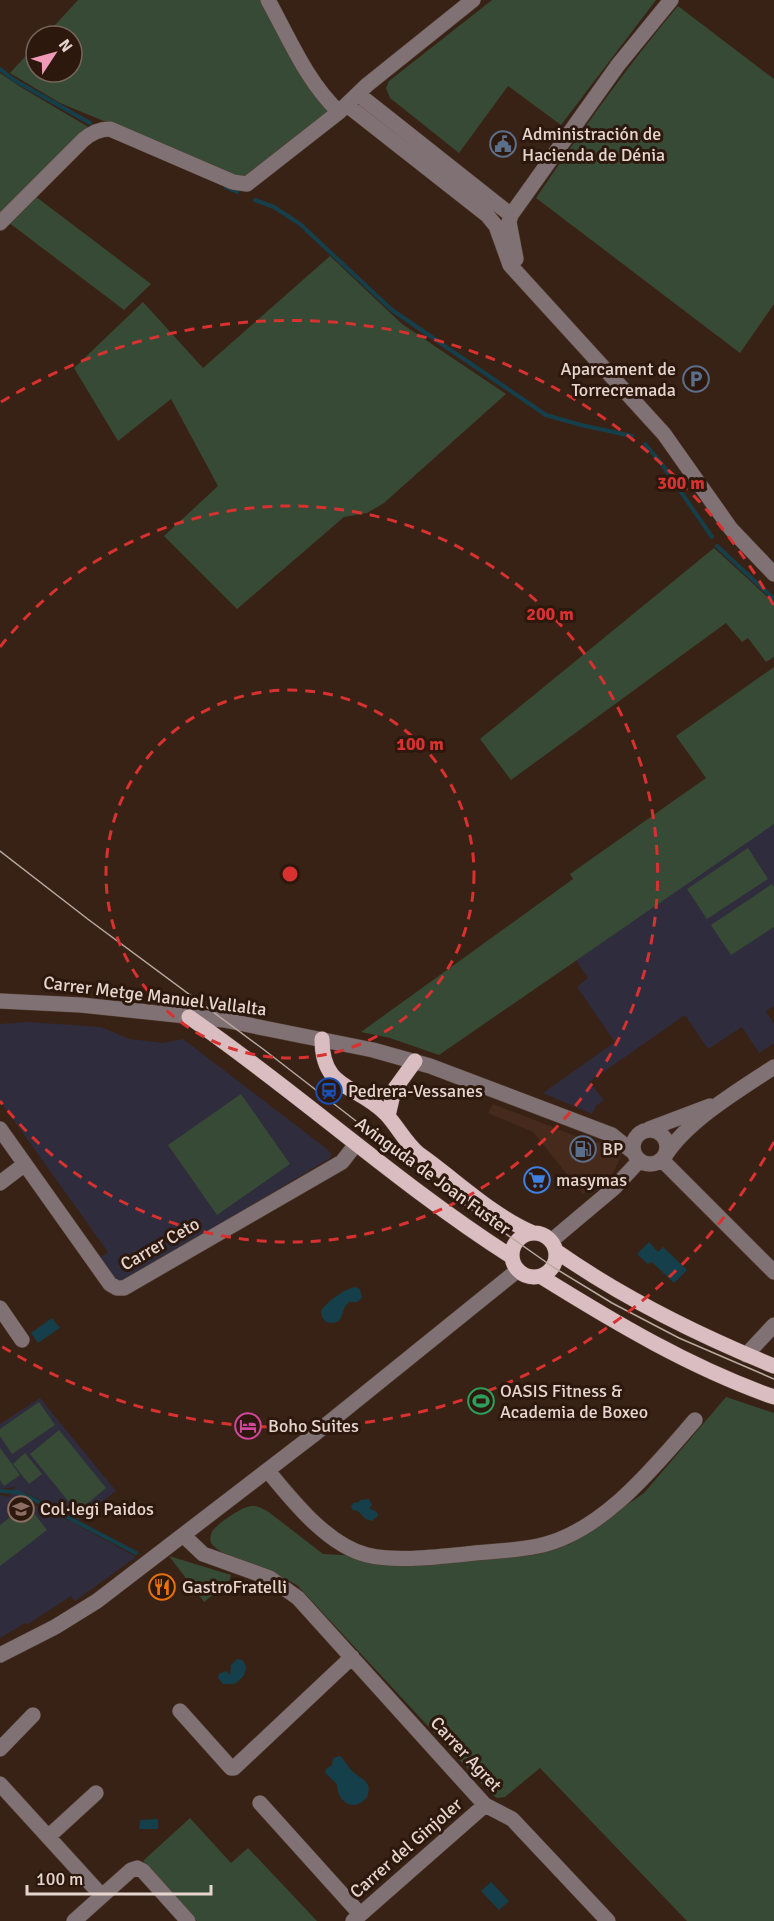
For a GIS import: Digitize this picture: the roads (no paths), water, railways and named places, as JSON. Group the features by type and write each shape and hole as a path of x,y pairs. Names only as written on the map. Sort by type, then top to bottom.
{"main road":[{"name":"Avinguda de Joan Fuster","path":"189,1017 238,1051 356,1144 515,1263"},
{"name":"Avinguda de Joan Fuster","path":"322,1039 322,1056 327,1069 338,1081 372,1100 419,1154 501,1216 533,1233"},
{"name":"Avinguda de Joan Fuster","path":"388,1116 394,1090 415,1061"},
{"name":"Avinguda de Joan Fuster","path":"356,1092 383,1090 398,1082"},
{"path":"774,1366 746,1355 643,1304 597,1278 543,1235 533,1233 524,1235 516,1242 515,1263 528,1276 540,1276 614,1322 668,1350 735,1382 774,1397"},
{"path":"540,1276 553,1267 554,1246"}],"street":[{"path":"268,0 315,85 327,101 348,104 511,215"},
{"path":"0,223 83,140 99,130 110,129 233,182 247,184 473,0"},
{"path":"531,288 517,263 509,222 511,215 618,65 671,0"},
{"path":"348,104 487,215 496,226 510,265 664,434 731,528 774,574"},
{"name":"Carrer Metge Manuel Vallalta","path":"0,1001 81,1005 224,1020 322,1039 415,1061 612,1135 636,1156"},
{"path":"636,1156 653,1164 664,1158 675,1140 726,1100 774,1067"},
{"name":"Carrer Metge Manuel Vallalta","path":"612,1135 646,1130 726,1100"},
{"name":"Carrer Ceto","path":"0,1129 110,1284 121,1288 342,1162 356,1144"},
{"path":"554,1246 618,1184 636,1156 633,1142 646,1130 659,1132 666,1140 667,1151 664,1158"},
{"path":"664,1158 774,1272"},
{"path":"0,1183 25,1164"},
{"path":"0,1655 80,1613 184,1536 268,1471 515,1263"},
{"path":"0,1308 22,1340"},
{"path":"746,1355 774,1325"},
{"path":"268,1471 318,1526 357,1552 367,1555 426,1558 538,1546 565,1537 621,1499 643,1480 694,1420"},
{"name":"Carrer Agret","path":"184,1536 202,1554 261,1574 290,1591 306,1605 484,1805 512,1819 608,1921"},
{"path":"180,1711 231,1768 234,1768 352,1658"},
{"path":"0,1749 33,1715"},
{"path":"0,1784 102,1896"},
{"path":"48,1836 96,1793"},
{"path":"260,1803 357,1918"},
{"name":"Carrer del Ginjoler","path":"357,1918 484,1805"},
{"path":"74,1921 131,1870 139,1869 188,1921"}],"water":[{"path":"649,1242 658,1252 663,1247 687,1270 674,1283 652,1262 648,1264 637,1254"},
{"path":"355,1287 360,1289 362,1298 357,1302 349,1302 337,1322 326,1322 321,1311 324,1307 341,1293"},
{"path":"52,1318 60,1328 38,1343 31,1333"},
{"path":"369,1499 372,1505 369,1508 377,1512 378,1516 372,1521 351,1507 353,1503"},
{"path":"237,1659 245,1663 245,1674 234,1684 223,1684 218,1678 219,1674 226,1671 230,1675 231,1665"},
{"path":"340,1756 352,1771 368,1784 367,1797 362,1802 352,1805 343,1801 337,1784 325,1773 326,1769 332,1765 333,1758"},
{"path":"158,1819 158,1829 139,1829 140,1820"},
{"path":"491,1882 509,1901 499,1910 481,1891"}],"waterway":[{"path":"0,69 14,80 90,123"},
{"path":"226,187 237,192"},
{"path":"255,200 274,207 300,224 392,310 546,415 632,436"},
{"path":"645,444 661,463 712,537"},
{"path":"717,546 774,599"},
{"path":"0,1491 17,1492 31,1498 136,1553"}],"tram line":[{"path":"0,851 263,1049 462,1203 553,1267 612,1303 679,1338 774,1379"}],"place":[{"name":"Administración de Hacienda de Dénia","path":"503,144"},
{"name":"Aparcament de Torrecremada","path":"696,379"},
{"name":"Pedrera-Vessanes","path":"329,1091"},
{"name":"BP","path":"583,1149"},
{"name":"masymas","path":"537,1180"},
{"name":"OASIS Fitness & Academia de Boxeo","path":"481,1401"},
{"name":"Boho Suites","path":"248,1426"},
{"name":"Col·legi Paidos","path":"21,1509"},
{"name":"GastroFratelli","path":"162,1587"}]}
